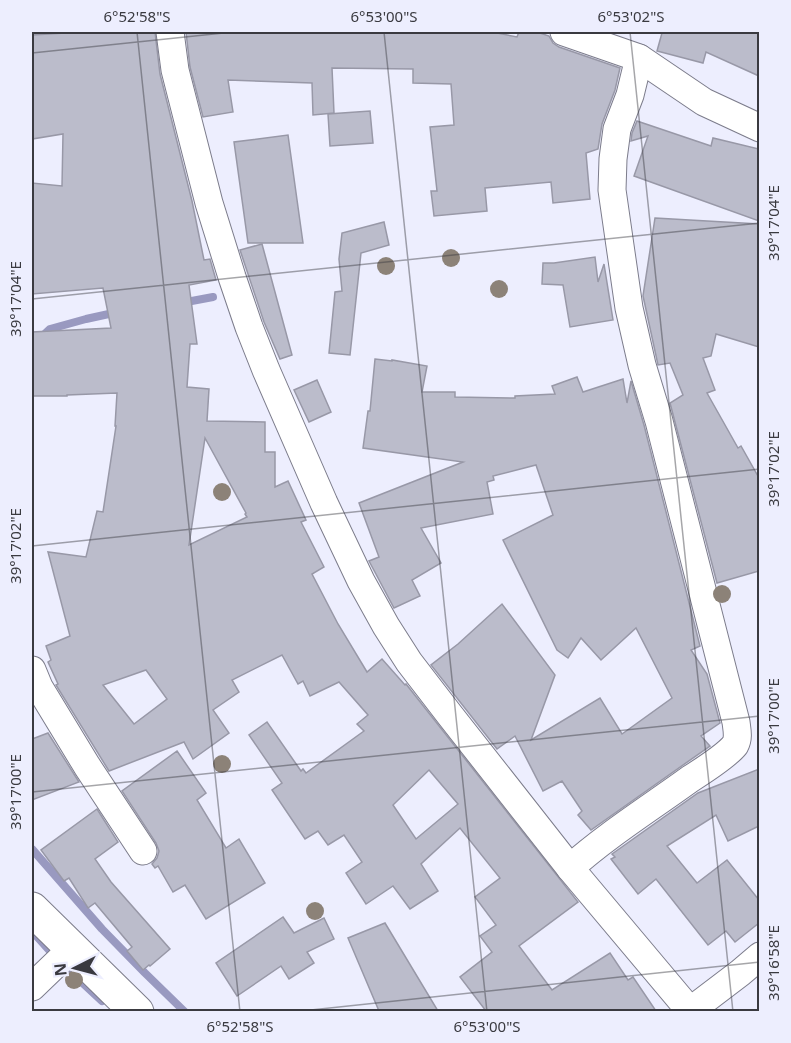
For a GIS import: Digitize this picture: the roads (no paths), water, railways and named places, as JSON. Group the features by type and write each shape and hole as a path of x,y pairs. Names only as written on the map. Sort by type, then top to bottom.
{"street":[{"path":"170,32 175,70 209,203 249,327 306,462 361,581 386,626 409,662 570,868 690,1011 741,973 759,956"},
{"path":"564,32 639,58 704,102 759,128"},
{"path":"570,868 590,851 734,747 738,733 629,309 612,190 613,159 617,129 630,94 639,58"},
{"path":"32,670 39,687 87,766 143,851"},
{"path":"32,909 137,1011"},
{"path":"32,987 74,950"}],"waterway":[{"path":"181,303 213,297"},
{"path":"32,346 50,329 118,312"},
{"path":"32,849 102,929 185,1012"},
{"path":"32,931 59,961 102,1001"}]}
